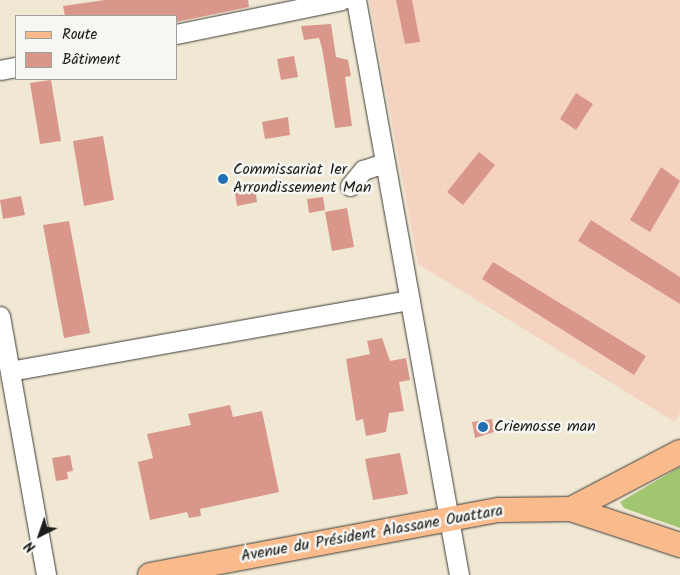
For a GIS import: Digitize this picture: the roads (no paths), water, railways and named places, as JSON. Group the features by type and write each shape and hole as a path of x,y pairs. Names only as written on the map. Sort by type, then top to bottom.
{"main road":[{"path":"571,509 680,452"},
{"name":"Avenue du Président Alassane Ouattara","path":"150,575 499,510 571,509 680,545"}],"street":[{"path":"178,34 342,0"},
{"path":"356,0 459,575"},
{"path":"0,70 15,66"},
{"path":"350,186 363,170 385,163"},
{"path":"10,371 410,300"},
{"path":"0,316 10,371 7,400 46,575"}],"place":[{"name":"Commissariat 1er Arrondissement Man","path":"223,179"},
{"name":"Criemosse man","path":"483,427"}]}
